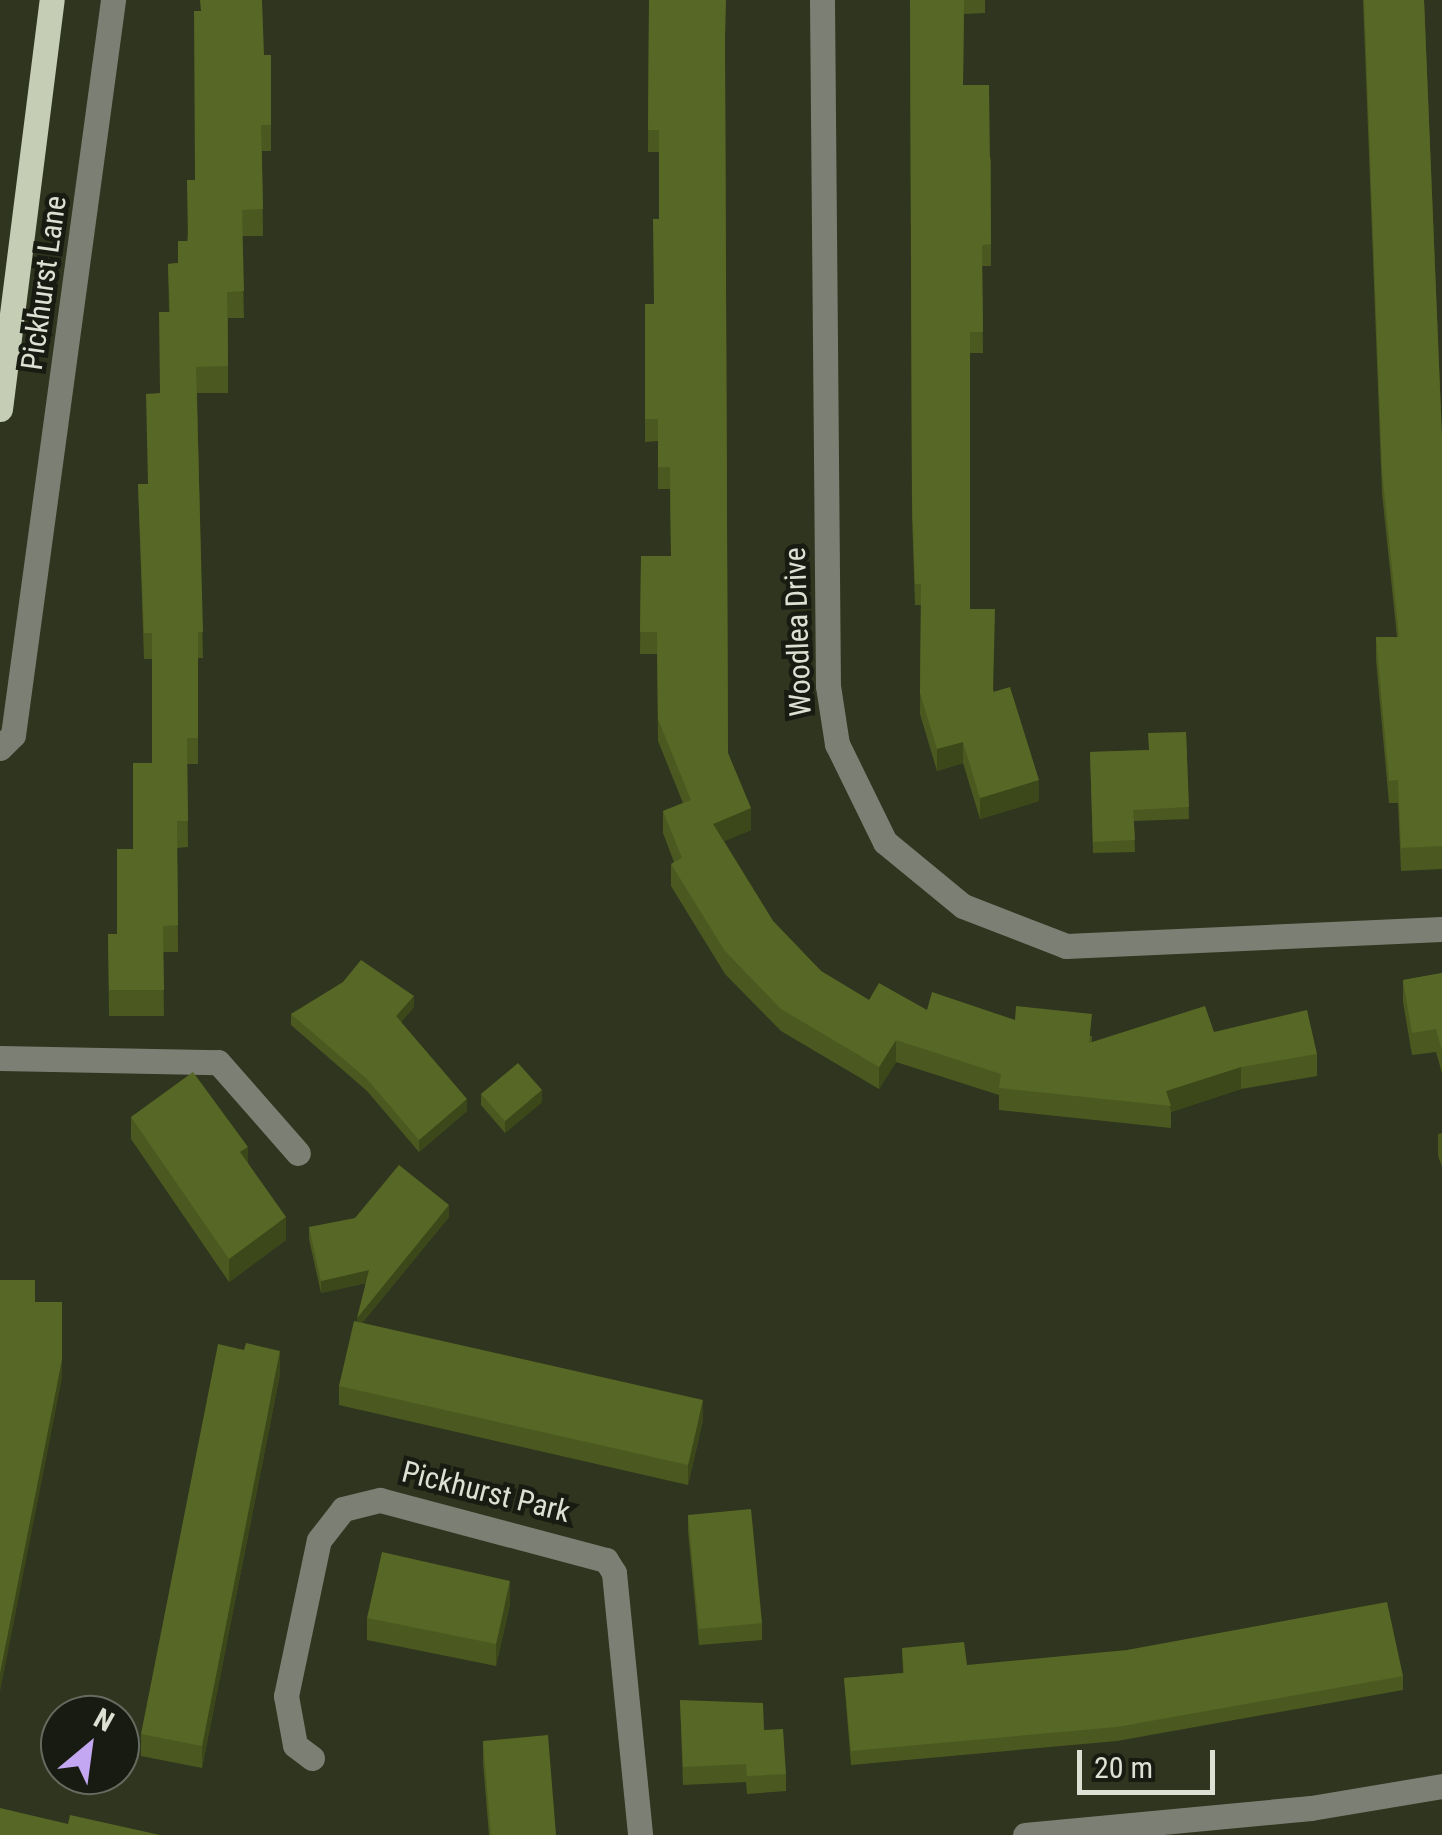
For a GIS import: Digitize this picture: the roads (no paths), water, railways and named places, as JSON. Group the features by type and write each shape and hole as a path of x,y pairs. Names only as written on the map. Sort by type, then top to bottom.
{"main road":[{"name":"Pickhurst Lane","path":"0,409 52,0"}],"street":[{"name":"Pickhurst Lane","path":"0,748 13,735 113,0"},
{"name":"Woodlea Drive","path":"822,0 828,686 838,744 885,842 963,906 1066,946 1442,928"},
{"path":"0,1058 218,1062 298,1153"},
{"name":"Pickhurst Park","path":"312,1758 295,1745 286,1696 318,1540 343,1508 380,1500 606,1560 614,1574 640,1835"},
{"path":"1025,1835 1311,1808 1442,1786"}]}
